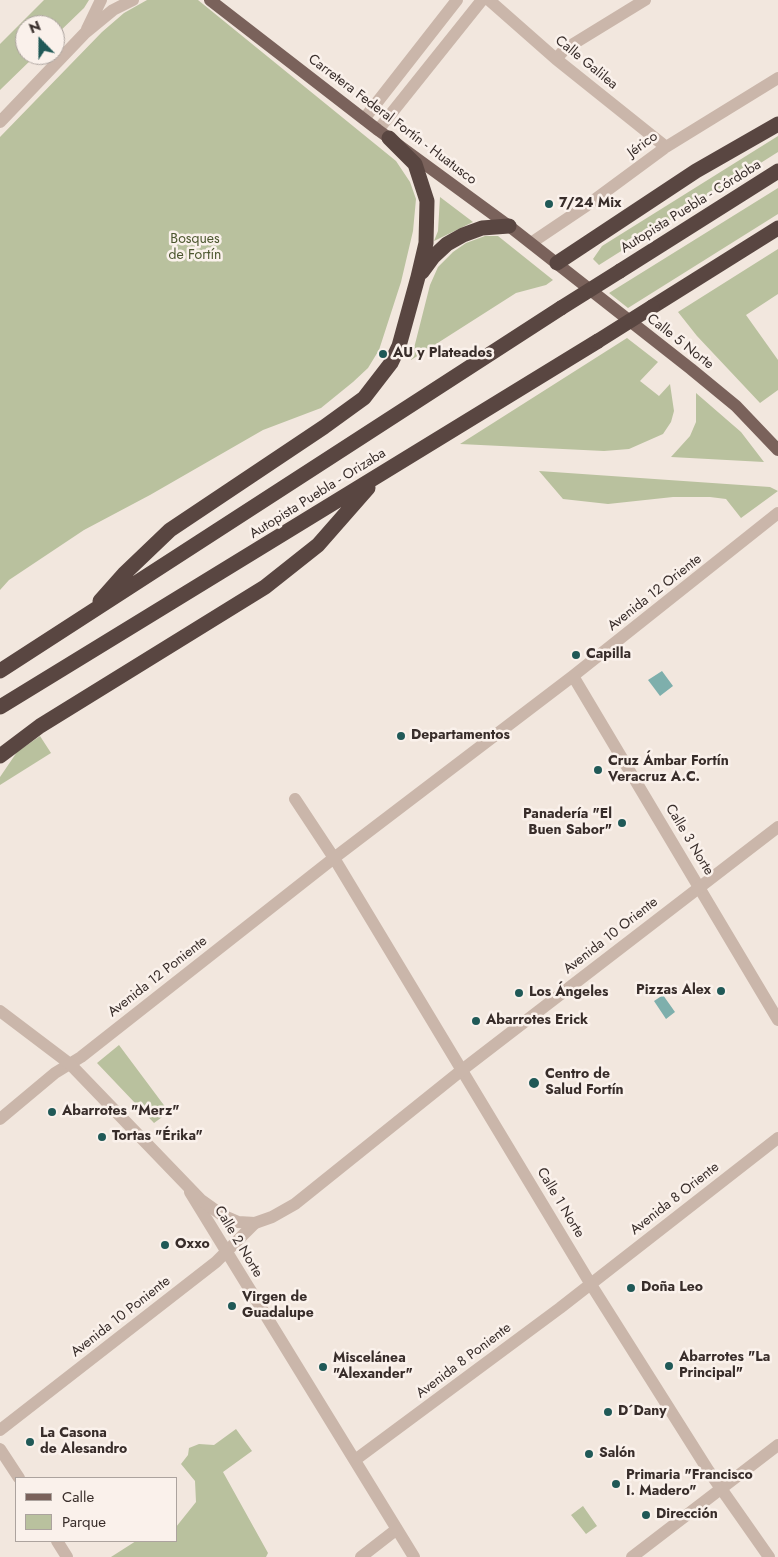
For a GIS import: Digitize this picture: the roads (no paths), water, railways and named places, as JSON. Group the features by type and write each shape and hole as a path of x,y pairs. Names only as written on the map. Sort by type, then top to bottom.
{"highway":[{"path":"557,263 696,171 778,124"},
{"path":"88,614 124,574 170,530 364,398 391,363 399,346 426,243 427,201 415,164 384,134"},
{"name":"Autopista Puebla - Córdoba","path":"620,271 778,171"},
{"path":"418,277 433,257 447,244 463,235 482,228 509,226"},
{"name":"Autopista Puebla - Orizaba","path":"0,707 598,341 778,228"},
{"name":"Autopista Puebla - Orizaba","path":"0,671 620,271"},
{"path":"0,756 40,726 265,587 318,545 378,476"}],"main road":[{"name":"Carretera Federal Fortín - Huatusco","path":"210,0 364,119 557,263"},
{"name":"Calle 5 Norte","path":"557,263 736,406 778,450"}],"street":[{"path":"85,33 101,0"},
{"path":"0,122 85,33 113,10 133,0"},
{"path":"364,119 457,0"},
{"path":"384,134 482,0"},
{"name":"Calle Galilea","path":"489,0 556,59 666,147"},
{"path":"556,59 564,50 645,0"},
{"name":"Jérico","path":"530,243 586,206 666,147 778,78"},
{"name":"Avenida 12 Oriente","path":"334,858 573,676 778,514"},
{"name":"Calle 3 Norte","path":"573,676 778,1020"},
{"name":"Calle 1 Norte","path":"295,799 334,858 590,1283 708,1470 769,1557"},
{"name":"Avenida 10 Oriente","path":"462,1070 778,827"},
{"name":"Avenida 12 Poniente","path":"0,1119 55,1073 70,1064 334,858"},
{"name":"Calle 2 Norte","path":"0,1011 70,1064 189,1190 414,1557"},
{"name":"Avenida 10 Poniente","path":"0,1430 226,1252 255,1223 272,1217 295,1204 462,1070"},
{"name":"Avenida 8 Oriente","path":"590,1283 778,1138"},
{"path":"189,1190 222,1215 238,1222 255,1223"},
{"name":"Avenida 8 Poniente","path":"355,1460 590,1283"},
{"path":"0,1430 1,1450 18,1477"},
{"path":"632,1557 778,1444"},
{"path":"361,1557 397,1530"},
{"path":"58,1542 67,1557"}],"water":[{"path":"662,671 673,686 660,696 648,680"},
{"path":"663,995 675,1012 666,1019 654,1001"}],"place":[{"name":"7/24 Mix","path":"549,204"},
{"name":"AU y Plateados","path":"383,354"},
{"name":"Capilla","path":"576,655"},
{"name":"Departamentos","path":"401,736"},
{"name":"Cruz Ámbar Fortín Veracruz A.C.","path":"598,770"},
{"name":"Panadería \"El Buen Sabor\"","path":"622,823"},
{"name":"Pizzas Alex","path":"721,991"},
{"name":"Los Ángeles","path":"519,993"},
{"name":"Abarrotes Erick","path":"476,1021"},
{"name":"Centro de Salud Fortín","path":"534,1083"},
{"name":"Abarrotes \"Merz\"","path":"52,1112"},
{"name":"Tortas \"Érika\"","path":"102,1137"},
{"name":"Oxxo","path":"165,1245"},
{"name":"Doña Leo","path":"631,1288"},
{"name":"Virgen de Guadalupe","path":"232,1306"},
{"name":"Abarrotes \"La Principal\"","path":"669,1366"},
{"name":"Miscelánea \"Alexander\"","path":"323,1367"},
{"name":"D´Dany","path":"608,1412"},
{"name":"La Casona de Alesandro","path":"30,1442"},
{"name":"Salón","path":"589,1454"},
{"name":"Primaria \"Francisco I. Madero\"","path":"616,1484"},
{"name":"Dirección","path":"646,1515"}],"park label":[{"name":"Bosques de Fortín","path":"195,248"}]}
